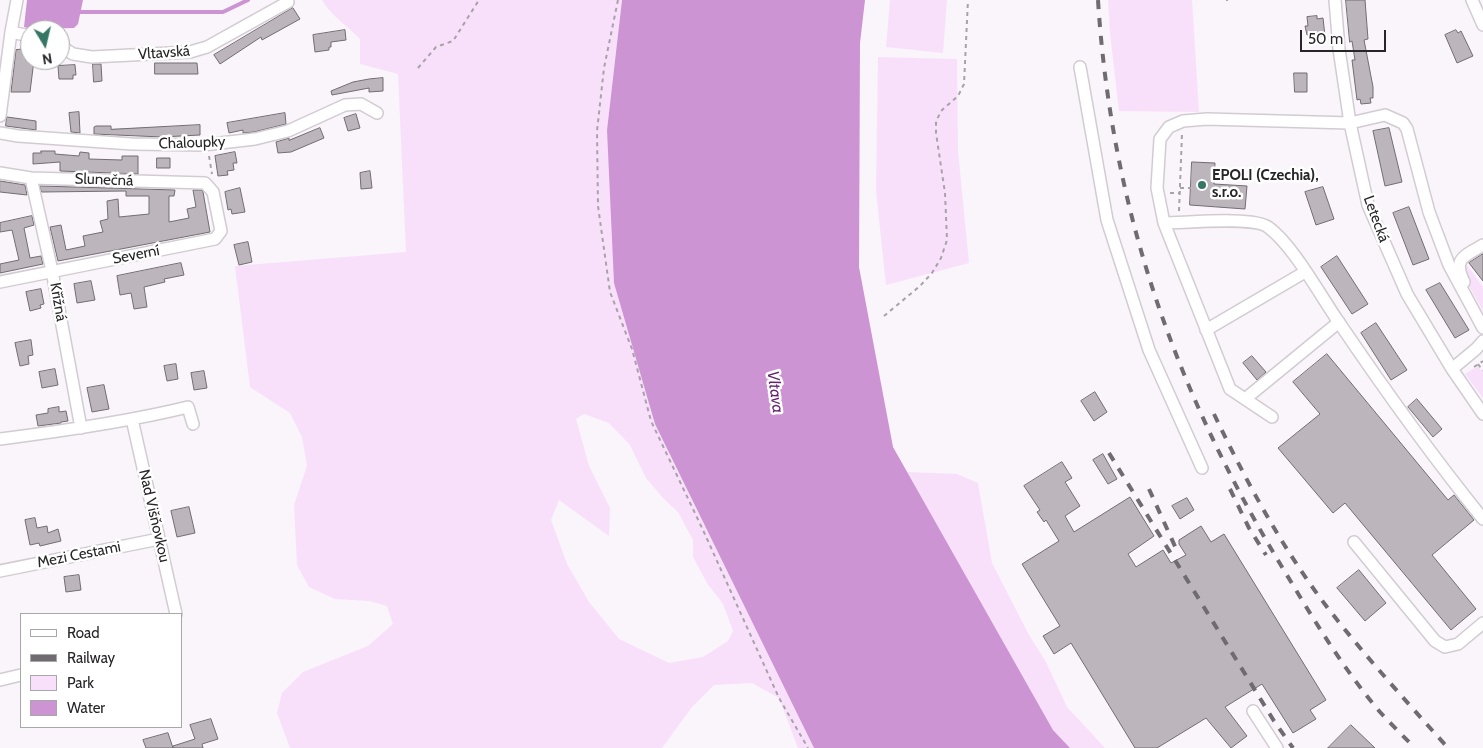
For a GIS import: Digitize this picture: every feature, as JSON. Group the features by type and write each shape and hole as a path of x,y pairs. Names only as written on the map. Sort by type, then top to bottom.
{"street":[{"path":"0,116 17,0"},
{"name":"Letecká","path":"1335,0 1339,50 1350,123 1368,205 1407,294 1452,369 1483,414"},
{"path":"1472,0 1483,25"},
{"name":"Vltavská","path":"70,52 92,57 190,52 207,47 288,2"},
{"path":"11,32 20,34"},
{"path":"1080,67 1107,220 1149,350 1202,468"},
{"name":"Chaloupky","path":"0,133 132,144 203,145 255,139 288,130 345,105 361,104 377,112"},
{"path":"1272,417 1230,389 1164,223 1157,188 1160,139 1169,127 1183,122 1207,119 1350,123 1385,115 1403,123 1407,129 1429,212 1448,265 1483,328"},
{"name":"Slunečná","path":"0,174 30,178 198,182 211,188"},
{"name":"Křížná","path":"30,178 52,271 81,428"},
{"name":"Severní","path":"0,282 215,239 221,231 211,188"},
{"path":"1164,223 1246,221 1267,226 1289,248 1449,477 1483,519"},
{"path":"1483,245 1462,257 1459,266 1460,273 1483,316"},
{"path":"1206,330 1305,272"},
{"path":"1245,399 1339,322"},
{"path":"1452,369 1483,341"},
{"path":"0,440 81,428 188,406 192,424"},
{"name":"Nad Višňovkou","path":"132,418 176,613"},
{"name":"Mezi Cestami","path":"0,571 159,539"},
{"path":"1354,542 1435,641 1445,647 1458,644 1483,623"},
{"path":"0,680 20,675"},
{"path":"1253,711 1277,748"}],"path":[{"path":"418,68 436,47 453,41 479,0"},
{"path":"618,0 604,68 597,131 598,206 610,292 632,349 651,421 779,698 808,748"},
{"path":"884,316 920,286 932,273 941,258 947,240 945,193 936,121 942,110 958,96 964,84 968,0"},
{"path":"1178,223 1183,122"},
{"path":"203,145 203,152 209,155 214,184 211,188"},
{"path":"1180,188 1191,188"},
{"path":"1478,364 1483,371"}],"green space":[{"path":"322,0 622,0 607,130 655,424 814,748 798,748 779,698 752,683 714,685 692,707 662,748 290,748 277,713 282,693 303,672 368,646 393,624 387,606 369,601 335,599 309,587 297,565 294,505 307,466 302,437 290,413 250,387 235,266 406,252 398,74 360,64 360,39 334,16","holes":["584,414 609,423 630,445 646,478 678,512 693,540 693,557 707,583 723,604 733,631 728,641 703,657 669,663 619,639 589,602 567,564 551,520 559,500 609,536 610,508 589,466 576,419"]},
{"path":"890,0 947,0 943,53 886,47"},
{"path":"1108,0 1192,0 1199,112 1119,111"},
{"path":"878,57 957,59 958,151 969,263 886,285 876,191"},
{"path":"1467,265 1483,287 1483,311 1462,273 1463,267"},
{"path":"1478,366 1483,373 1483,398 1465,374"},
{"path":"907,472 957,474 978,483 992,563 1029,635 1046,662 1067,707 1105,748 1070,748 1053,730"}],"water":[{"path":"27,0 83,0 78,24 74,28 70,28 70,20 25,20"},
{"name":"Vltava","path":"622,0 865,0 860,43 859,267 893,447 1053,730 1070,748 814,748 655,424 614,283 607,130"}],"building":[{"path":"1346,0 1365,0 1368,39 1364,40 1373,87 1373,98 1370,98 1371,103 1361,104 1360,99 1357,100 1352,60 1355,60 1352,41 1350,42"},
{"path":"293,8 300,19 262,40 261,37 220,64 214,55"},
{"path":"1317,16 1317,19 1323,18 1325,36 1310,38 1310,35 1307,35 1305,26 1308,26 1307,17"},
{"path":"345,30 346,40 331,42 329,50 315,52 313,35"},
{"path":"1456,30 1458,33 1461,31 1473,56 1457,63 1445,35"},
{"path":"16,50 20,50 20,70 33,70 30,92 11,92"},
{"path":"155,63 197,63 198,74 155,74"},
{"path":"93,64 101,64 102,81 94,82"},
{"path":"70,65 75,65 76,75 73,75 73,79 59,79 58,70 70,70"},
{"path":"1294,73 1307,73 1307,92 1295,92"},
{"path":"383,78 383,91 369,92 369,88 332,95 331,91 353,82"},
{"path":"79,112 80,133 71,132 69,113"},
{"path":"285,113 286,124 254,132 243,133 243,130 229,133 227,123"},
{"path":"356,114 360,128 348,131 344,118"},
{"path":"7,117 36,121 36,130 6,126"},
{"path":"200,125 200,135 162,137 94,134 94,127 96,126 111,126 111,129"},
{"path":"320,128 324,138 291,152 278,153 276,142 289,138 289,140"},
{"path":"1389,128 1402,182 1385,186 1373,131"},
{"path":"41,151 55,151 55,154 79,156 80,152 89,153 89,159 122,160 122,156 138,156 138,174 60,171 60,162 33,164 33,153 41,153"},
{"path":"235,152 237,163 233,163 234,170 227,171 228,175 218,176 215,156"},
{"path":"157,158 170,158 170,168 157,168"},
{"name":"EPOLI (Czechia), s.r.o.","path":"1192,162 1215,163 1214,184 1247,186 1245,209 1190,205"},
{"path":"370,171 372,188 361,189 360,173"},
{"path":"0,181 25,185 27,195 0,192"},
{"path":"40,186 175,190 174,196 169,196 169,222 189,218 187,209 196,207 193,190 202,190 210,232 58,261 50,227 61,225 66,250 85,246 83,236 103,232 100,221 108,219 107,201 118,199 119,217 149,214 149,196 126,196 126,191 42,192"},
{"path":"1323,187 1334,219 1316,225 1305,192"},
{"path":"240,188 245,212 232,214 231,209 228,210 225,192"},
{"path":"1409,207 1429,259 1413,265 1393,213"},
{"path":"32,216 34,225 24,228 30,258 41,256 43,264 0,273 0,264 19,260 12,230 0,232 0,223"},
{"path":"248,242 252,262 239,265 234,245"},
{"path":"1483,254 1483,281 1469,263"},
{"path":"1337,256 1368,304 1352,314 1321,267"},
{"path":"181,263 184,275 164,279 165,282 144,287 147,307 134,309 131,293 120,295 117,276"},
{"path":"91,281 95,300 77,303 74,284"},
{"path":"1440,283 1469,330 1455,338 1426,290"},
{"path":"41,289 44,304 40,305 41,308 30,311 26,292"},
{"path":"1376,323 1407,370 1391,380 1361,333"},
{"path":"31,340 33,355 28,356 29,364 20,366 15,343"},
{"path":"1327,354 1448,500 1454,495 1474,520 1432,555 1476,609 1451,630 1345,503 1333,513 1278,448 1320,414 1293,382"},
{"path":"1252,356 1266,372 1257,380 1243,363"},
{"path":"176,364 178,379 167,381 164,366"},
{"path":"55,369 58,385 42,388 39,372"},
{"path":"204,371 207,388 194,390 191,373"},
{"path":"104,385 109,409 92,412 87,388"},
{"path":"1095,392 1107,412 1094,421 1081,401"},
{"path":"1417,399 1442,429 1433,437 1408,407"},
{"path":"59,407 59,412 66,411 68,421 38,426 36,415 48,413 48,409"},
{"path":"1103,454 1117,479 1108,484 1093,460"},
{"path":"1062,462 1072,478 1065,482 1080,506 1065,516 1074,532 1130,497 1154,536 1128,554 1136,567 1163,550 1171,563 1186,555 1179,544 1179,540 1201,526 1211,542 1224,534 1326,700 1310,710 1316,719 1293,733 1262,684 1225,707 1247,736 1231,748 1206,718 1157,748 1135,748 1071,643 1054,654 1043,636 1060,626 1022,564 1059,541 1046,520 1044,522 1037,512 1040,510 1024,486"},
{"path":"1187,498 1194,510 1180,519 1172,506"},
{"path":"189,507 195,533 177,537 171,511"},
{"path":"35,518 37,528 47,526 48,533 58,529 61,541 40,546 39,543 30,545 25,520"},
{"path":"1359,570 1386,603 1365,621 1337,588"},
{"path":"79,575 81,590 66,592 64,577"},
{"path":"211,719 218,739 202,744 203,748 174,748 173,746 195,739 190,725"},
{"path":"1351,725 1375,748 1328,748"},
{"path":"168,733 173,748 146,748 143,740"}],"waterway":[{"path":"80,12 223,12 248,0"}],"railway":[{"path":"1098,0 1105,75 1117,148 1133,220 1153,289 1177,358 1206,425 1239,491 1300,597 1365,694 1415,748"},
{"path":"1214,414 1266,514 1311,585 1386,679 1448,748"},
{"path":"1109,453 1274,721 1293,748"},
{"path":"1149,489 1178,553"},
{"path":"1230,489 1249,528 1266,555"}],"place":[{"name":"EPOLI (Czechia), s.r.o.","path":"1202,185"}]}
